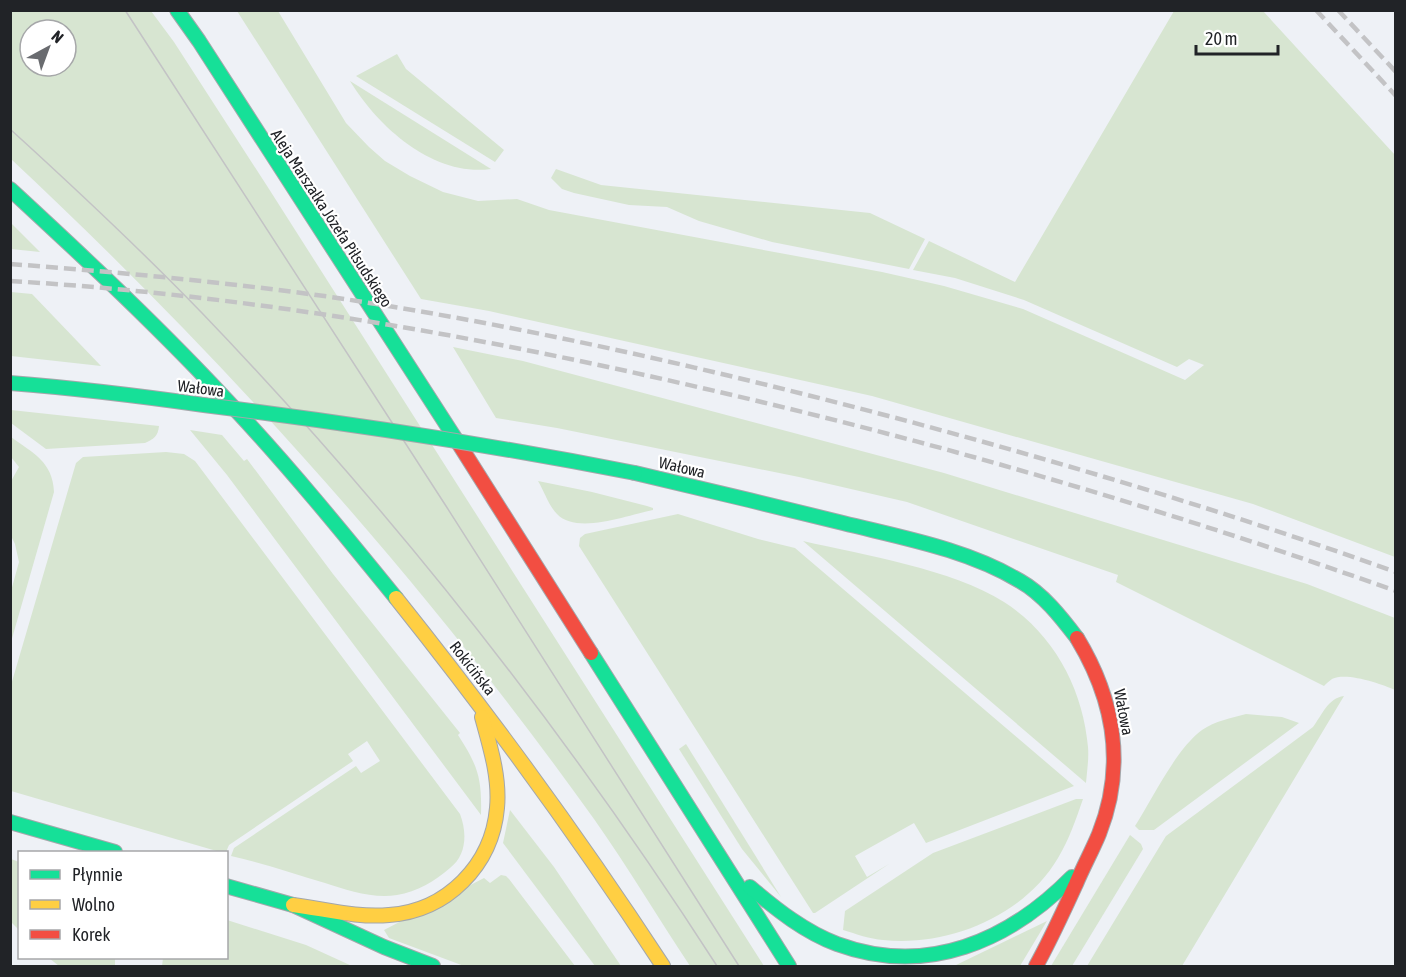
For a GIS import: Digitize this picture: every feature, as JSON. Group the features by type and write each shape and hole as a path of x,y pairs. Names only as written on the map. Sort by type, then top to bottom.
{"main road":[{"name":"Aleja Marszałka Józefa Piłsudskiego","path":"177,10 458,443 718,856"},
{"name":"Rokicińska","path":"10,189 146,317 234,408 310,494 474,696 572,831 663,966"},
{"name":"Wałowa","path":"10,383 308,418 635,473 938,548 992,567 1021,582 1041,596 1069,626 1085,649 1102,683 1111,715 1114,764 1113,787 1106,816 1047,948 1036,966"},
{"path":"228,887 293,905 378,916 395,915 428,907 443,899 467,880 486,850 492,835 497,806 494,770 488,740 474,696"},
{"path":"10,822 112,851"},
{"path":"718,856 749,887 801,927 848,949 902,958 955,952 1005,931 1044,904 1085,862"},
{"path":"718,856 789,966"},
{"path":"293,905 384,947 433,966"}],"green space":[{"path":"10,11 151,11 174,42 269,189 764,966 690,966 594,819 461,643 391,558 245,393 91,235 11,159"},
{"path":"237,11 278,11 346,123 385,161 443,192 478,201 517,199 549,210 882,272 944,286 1023,309 1185,380 1204,365 1189,359 1177,367 1024,300 955,278 913,270 929,241 1015,282 1174,11 1263,11 1395,155 1395,557 1253,504 872,396 489,311 421,299"},
{"path":"397,54 406,69 504,150 495,162 356,76"},
{"path":"350,81 491,169 469,169 448,165 428,157 392,131 376,115"},
{"path":"556,169 601,185 870,213 925,239 909,269 772,242 699,221 667,207 629,205 574,193 562,189 551,178"},
{"path":"11,223 40,252 11,249"},
{"path":"11,292 32,294 101,366 11,356"},
{"path":"453,347 523,361 944,473 1307,584 1395,618 1395,690 1346,677 1332,679 1324,686 1116,582 1118,575 907,502 799,477 557,428 496,418"},
{"path":"11,410 159,426 155,437 145,443 46,449 11,423"},
{"path":"190,430 222,435 244,461 247,459 333,574 460,733 458,735 477,773 481,791 481,815 227,475"},
{"path":"11,437 46,466 53,482 54,492 11,642 11,591 19,562 11,536 10,483 19,467 11,457"},
{"path":"166,452 184,454 195,461 460,814 464,828 464,843 456,863 419,889 388,896 351,891 231,856 234,848 356,766 361,773 380,761 367,741 348,754 353,761 229,845 226,851 217,851 11,791 11,685 76,463 83,457"},
{"path":"538,481 592,492 647,506 653,510 603,522 577,523 557,514"},
{"path":"678,514 795,548 1074,786 926,843 914,823 855,856 867,877 889,864 813,913 579,546 580,538 585,534"},
{"path":"803,541 934,572 983,590 1022,615 1038,630 1063,665 1080,704 1088,747 1086,783"},
{"path":"1344,696 1182,966 1087,966 1166,836 1313,727 1334,700"},
{"path":"1246,714 1282,717 1299,723 1154,830 1139,830 1135,826 1174,761 1192,738 1212,724"},
{"path":"686,744 781,897 742,849 679,749"},
{"path":"1076,799 1083,799 1069,837 1058,858 1025,896 1005,911 958,932 908,941 883,940 843,930 845,911 933,853"},
{"path":"510,810 554,867 621,966 595,966 503,843"},
{"path":"1130,835 1141,844 1143,849 1072,966 1051,966"},
{"path":"11,859 18,862 18,929 11,922"},
{"path":"501,875 509,879 575,966 464,966 389,938 384,930 484,878 490,883"},
{"path":"228,920 306,945 352,966 162,966 163,959 228,959"},
{"path":"1047,921 1020,966 954,966"},
{"path":"50,959 115,959 115,966 59,966"}],"tram line":[{"path":"125,10 446,506 739,966"},
{"path":"10,129 202,313 273,389 410,546 539,710 660,879 717,966"}],"railway":[{"path":"1316,10 1396,96"},
{"path":"1338,10 1396,72"},
{"path":"10,264 171,278 331,297 477,322 623,351 839,403 1033,456 1215,511 1396,572"},
{"path":"10,281 185,296 359,320 530,351 702,388 878,431 1052,479 1138,505 1396,591"}],"traffic: fast":[{"path":"177,10 457,441"},
{"path":"10,189 124,296 207,379 297,478 396,598"},
{"path":"10,383 132,395 366,427 635,473"},
{"path":"635,473 911,540 978,561 1020,581 1036,592 1077,638"},
{"path":"591,653 789,966"},
{"path":"10,822 112,851"},
{"path":"750,887 792,920 825,939 870,953 903,956 934,954 965,947 994,935 1048,900 1072,877"},
{"path":"228,887 293,905 384,947 433,966"}],"traffic: slow":[{"path":"396,598 534,779 663,966"},
{"path":"293,905 353,914 389,915 410,912 430,905 463,881 476,866 486,848 497,808 496,774 482,717"}],"traffic: jam":[{"path":"457,441 591,653"},
{"path":"1036,966 1099,834 1112,783 1114,758 1107,709 1090,661 1077,638"}]}
